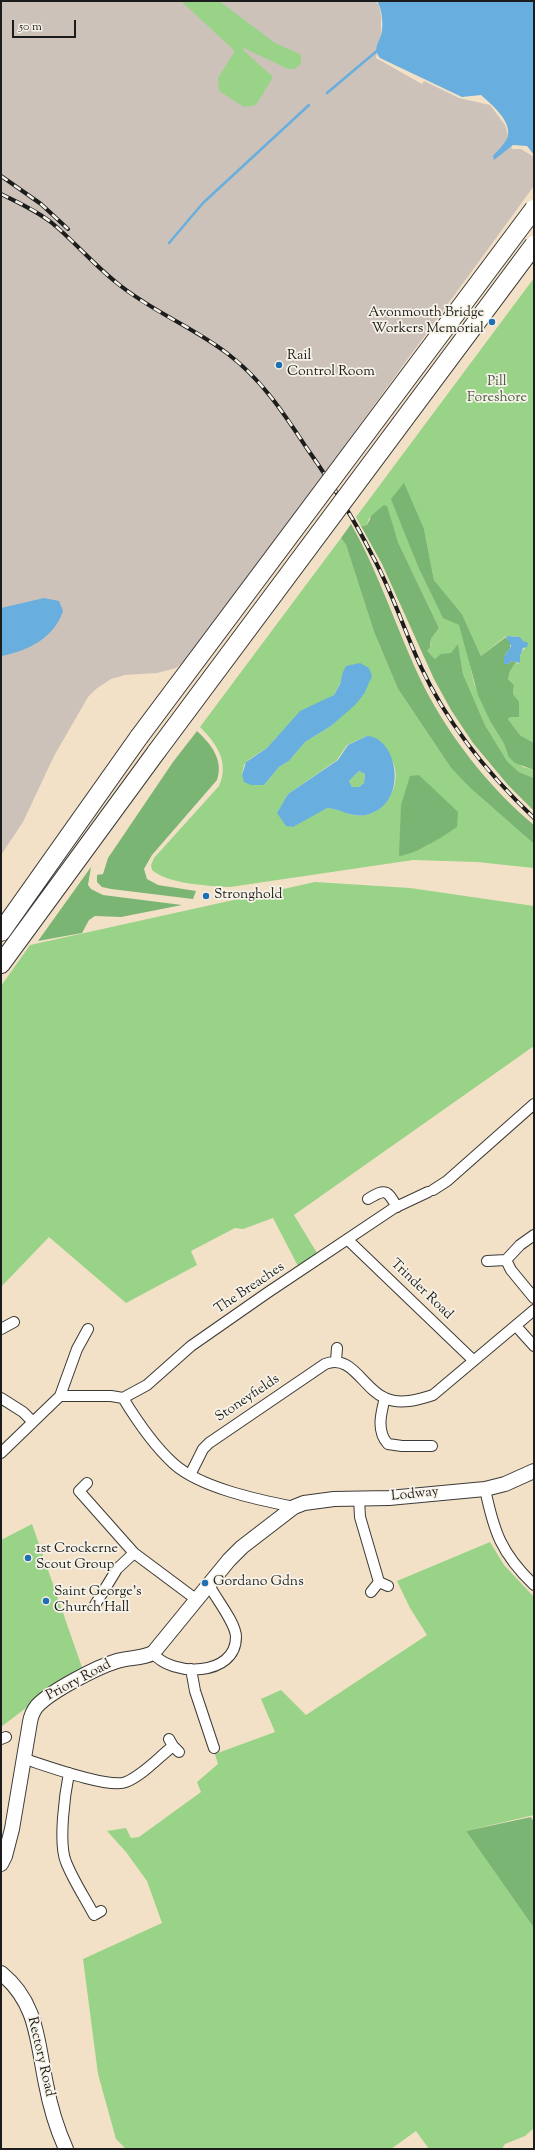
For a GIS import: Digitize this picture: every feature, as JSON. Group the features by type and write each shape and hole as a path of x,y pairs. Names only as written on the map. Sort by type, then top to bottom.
{"highway":[{"path":"1,932 139,737 534,209"},
{"path":"1,964 157,751 534,245"}],"street":[{"name":"The Breaches","path":"123,1398 147,1385 191,1346 397,1207 447,1181 534,1104"},
{"path":"368,1199 381,1191 385,1192 389,1194 397,1207"},
{"path":"487,1260 506,1260 520,1245 534,1235"},
{"name":"Trinder Road","path":"348,1240 473,1360"},
{"path":"506,1260 511,1270 534,1298"},
{"path":"337,1348 336,1362 346,1365 385,1398 411,1401 433,1395 534,1310"},
{"path":"1,1329 14,1322"},
{"path":"516,1326 534,1346"},
{"path":"1,1453 60,1396 77,1349 88,1329"},
{"name":"Stoneyfields","path":"190,1475 204,1449 209,1443 325,1364 336,1362"},
{"path":"60,1396 111,1396 123,1398 147,1433 174,1464 190,1475 215,1487 294,1507"},
{"path":"1,1398 23,1412 33,1422"},
{"path":"385,1398 380,1424 384,1439 388,1444 402,1446 432,1446"},
{"name":"Lodway","path":"294,1507 317,1501 359,1498 389,1498 485,1489 505,1484 534,1471"},
{"path":"87,1483 74,1491 134,1553 198,1600"},
{"path":"485,1489 495,1533 511,1558 534,1585"},
{"path":"359,1498 360,1517 383,1584 371,1592"},
{"path":"209,1586 233,1625 236,1636 235,1646 224,1662 211,1668 191,1669 165,1664 153,1653 198,1600 229,1560 242,1547 294,1507"},
{"path":"95,1599 117,1569 134,1553"},
{"name":"Priory Road","path":"2,1859 12,1829 32,1714 50,1694 111,1663 145,1657 153,1653"},
{"path":"191,1669 195,1692 214,1748"},
{"path":"24,1759 70,1773 119,1784 134,1778 174,1746"},
{"path":"70,1773 65,1800 63,1852 66,1862 94,1915"},
{"name":"Rectory Road","path":"1,1973 13,1983 27,2004 37,2029 46,2086 59,2134 66,2149"}],"shaded area":[{"path":"1,1 375,1 379,5 381,16 381,33 376,58 422,84 424,81 459,98 490,105 505,125 512,149 521,149 534,157 534,186 191,656 176,668 157,673 125,675 111,679 96,689 88,697 54,756 23,822 1,855"}],"green space":[{"path":"181,1 219,1 275,43 300,54 301,64 294,69 288,69 244,48 243,50 273,77 256,105 244,107 219,91 218,78 235,51"},
{"name":"Pill Foreshore","path":"534,278 534,743 520,735 508,719 511,717 516,699 513,694 514,685 508,679 510,671 516,662 519,664 521,652 525,648 520,637 506,636 481,656 462,614 434,580 424,529 407,537 419,569 443,617 459,625 463,634 474,683 490,721 504,744 507,754 523,767 534,770 534,778 519,772 507,761 485,725 463,674 458,645 451,654 435,659 426,651 431,645 431,639 439,628 398,542 393,528 369,518 367,525 361,526 356,517"},
{"path":"404,483 424,529 434,580 462,614 481,656 506,637 510,642 510,648 505,655 508,664 512,661 516,662 510,671 508,679 514,685 513,694 519,702 519,717 511,717 508,719 520,735 534,743 534,770 515,763 508,756 504,744 490,721 478,695 459,625 443,618 419,569 391,499"},
{"path":"384,505 387,506 398,542 439,628 431,639 430,647 427,651 435,659 441,654 451,653 458,644 463,674 485,725 507,761 519,772 534,778 534,811 508,785 473,743 451,710 434,679 382,564 361,526 367,525 372,515"},
{"path":"351,524 373,567 419,677 440,716 476,766 504,797 534,825 534,844 469,787 451,768 398,689 374,632 346,545 341,538"},
{"path":"341,538 346,545 374,632 398,689 451,768 469,787 534,844 534,868 477,862 413,860 230,887 189,883 159,875 152,870 151,865 154,858 219,786 222,777 223,769 220,754 216,746 200,727","holes":["342,679 364,694 331,726 305,742 289,761 279,767 264,785 242,775 244,765 248,760 267,748 298,714 334,695","367,736 385,752 393,762 395,770 396,779 391,795 386,802 373,813 360,816 326,808 317,811 300,823 291,827 278,812 288,794 337,760 347,745","419,775 448,804 429,845 405,855"]},
{"path":"197,731 207,741 215,753 219,766 217,780 152,855 144,869 147,879 158,885 196,891 193,899 102,887 97,882 97,875 103,874 108,858 173,762"},
{"path":"359,771 365,774 364,783 359,787 352,787 349,781"},
{"path":"419,775 458,812 457,827 421,849 399,856 401,805 410,776"},
{"path":"91,867 88,885 91,889 103,895 182,905 121,917 95,916 89,920 82,933 38,941"},
{"path":"315,882 410,888 534,906 534,1046 294,1215 317,1253 298,1266 273,1218 243,1229 235,1228 191,1251 197,1265 126,1303 49,1237 1,1287 1,986 30,945"},
{"path":"32,1524 84,1673 39,1698 1,1727 1,1540"},
{"path":"490,1542 504,1565 534,1597 534,1815 466,1831 534,1928 534,2128 525,2136 505,2144 502,2149 429,2149 416,2131 391,2149 126,2149 116,2139 98,2074 83,1959 162,1923 147,1881 126,1852 107,1831 126,1828 131,1838 139,1837 201,1792 197,1782 218,1764 215,1754 275,1732 261,1699 281,1690 306,1715 427,1635 410,1608 397,1581"},
{"path":"531,1817 534,1822 534,1928 466,1831"}],"water":[{"path":"377,1 534,1 534,155 527,146 513,145 494,160 493,156 507,139 508,130 503,118 481,95 462,97 380,58 376,49 382,32 382,23 380,8"},
{"path":"44,598 59,601 63,611 53,629 47,636 30,647 1,656 1,608"},
{"path":"506,636 520,637 523,641 528,643 527,647 523,648 520,656 520,663 512,661 508,664 504,664 504,657 511,646"},
{"path":"360,663 369,668 372,676 364,694 355,705 331,726 305,742 289,761 279,767 264,785 251,785 244,782 242,775 246,762 267,748 300,711 334,695 340,684 346,666"},
{"path":"367,736 378,739 386,747 392,759 395,772 394,786 389,799 380,809 366,815 361,816 327,808 293,827 286,826 277,813 288,794 338,760 348,745","holes":["359,771 365,774 364,783 359,787 352,787 349,781"]}],"waterway":[{"path":"327,93 378,50"},
{"path":"169,243 203,203 309,105"}],"railway":[{"path":"1,176 41,204 68,229"},
{"path":"1,194 28,207 46,219 60,230 100,269 117,283 144,302 215,344 240,364 261,385 280,409 315,460 357,527 386,582 421,667 456,729 485,766 534,818"}],"place":[{"name":"Avonmouth Bridge Workers Memorial","path":"492,322"},
{"name":"Rail Control Room","path":"279,365"},
{"name":"Stronghold","path":"206,896"},
{"name":"1st Crockerne Scout Group","path":"28,1558"},
{"name":"Gordano Gdns","path":"205,1583"},
{"name":"Saint George's Church Hall","path":"46,1601"}]}
